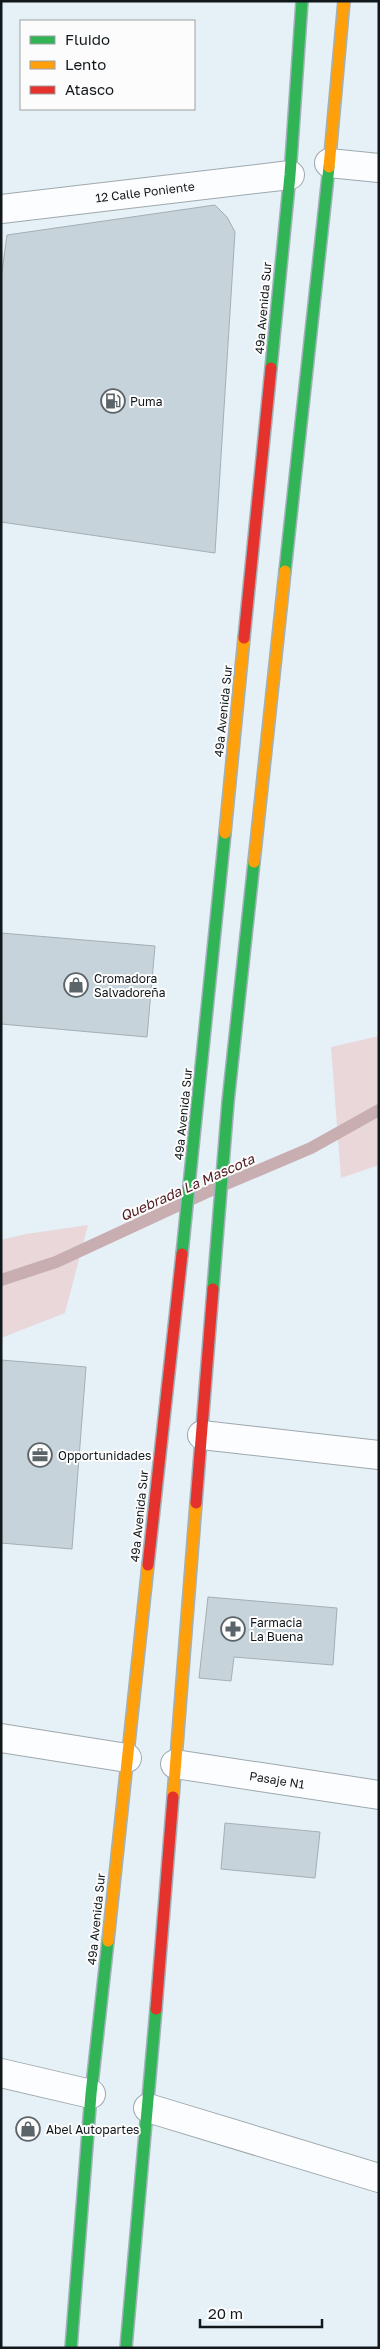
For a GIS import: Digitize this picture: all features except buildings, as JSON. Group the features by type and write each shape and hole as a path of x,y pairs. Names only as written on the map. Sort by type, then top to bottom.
{"main road":[{"name":"49a Avenida Sur","path":"71,2348 91,2094 196,1115 290,176 302,1"},
{"path":"126,2348 148,2108 228,1102 329,163 344,1"}],"street":[{"path":"329,163 379,168"},
{"name":"12 Calle Poniente","path":"1,209 290,176"},
{"path":"202,1435 379,1456"},
{"path":"1,1738 127,1758"},
{"name":"Pasaje N1","path":"175,1764 379,1796"},
{"path":"1,2072 91,2094"},
{"path":"148,2108 379,2178"}],"shaded area":[{"path":"379,1036 379,1165 341,1178 331,1047"},
{"path":"88,1225 65,1313 1,1338 1,1240 26,1234"}],"waterway":[{"name":"Quebrada La Mascota","path":"1,1280 56,1262 205,1193 311,1148 379,1110"}],"traffic: fast":[{"path":"271,368 290,175 302,1"},
{"path":"285,571 329,167"},
{"path":"182,1254 225,833"},
{"path":"213,1289 228,1102 254,862"},
{"path":"71,2348 91,2094 108,1941"},
{"path":"126,2348 156,2009"}],"traffic: slow":[{"path":"329,167 344,1"},
{"path":"254,862 285,571"},
{"path":"225,833 244,638"},
{"path":"173,1797 196,1503"},
{"path":"108,1941 148,1565"}],"traffic: jam":[{"path":"244,638 271,368"},
{"path":"148,1565 182,1254"},
{"path":"196,1503 213,1289"},
{"path":"156,2009 173,1797"}],"place":[{"name":"Puma","path":"113,401"},
{"name":"Cromadora Salvadoreña","path":"76,985"},
{"name":"Opportunidades","path":"40,1455"},
{"name":"Farmacia La Buena","path":"233,1629"},
{"name":"Abel Autopartes","path":"28,2129"}]}
